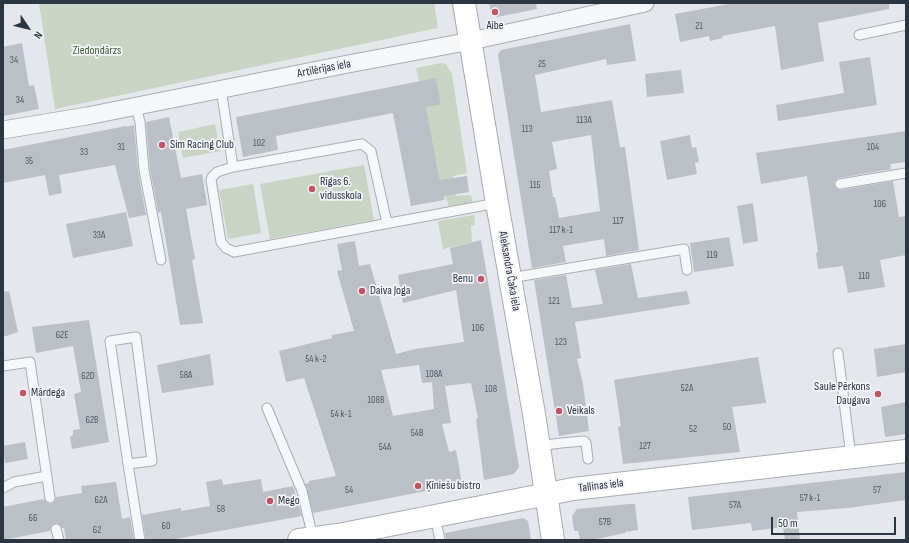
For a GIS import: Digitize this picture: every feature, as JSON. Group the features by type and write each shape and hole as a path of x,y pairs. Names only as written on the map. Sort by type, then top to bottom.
{"street":[{"name":"Aleksandra Čaka iela","path":"464,3 553,540"},
{"name":"Artilērijas iela","path":"3,130 136,106 471,41 645,3"},
{"name":"Tallinas iela","path":"306,539 338,535 574,489 906,451"}],"lane":[{"path":"859,35 906,25"},
{"path":"221,89 233,167"},
{"path":"136,106 140,122 144,170 161,260"},
{"path":"387,223 371,151 362,144 233,167 217,172 211,180 221,242 223,246 234,252 497,203"},
{"path":"840,184 906,173"},
{"path":"510,278 684,249 687,270"},
{"path":"128,464 152,461 136,337 110,341 128,464 140,540"},
{"path":"838,353 851,457"},
{"path":"3,366 30,362 50,498"},
{"path":"267,408 302,492 306,539"},
{"path":"538,446 560,442 584,441 586,443 588,459"},
{"path":"3,488 14,482 47,476"},
{"path":"435,516 440,540"},
{"path":"56,529 58,540"}],"green space":[{"name":"Ziedoņdārzs","path":"39,3 434,3 438,28 55,109"},
{"path":"441,63 446,64 452,74 467,173 453,176 456,196 471,195 473,204 449,209 447,199 444,200 426,107 441,105 436,79 419,82 416,68"},
{"path":"215,124 220,151 183,158 178,132"},
{"path":"364,165 374,220 270,239 260,184"},
{"path":"253,184 261,233 228,239 219,190"},
{"path":"474,215 475,225 471,226 472,242 443,249 438,221"}],"building":[{"path":"489,3 536,3 537,9 497,17 491,13"},
{"path":"734,3 889,3 889,9 818,23 824,61 781,70 775,26 722,36 723,38 710,41 709,36 680,42 675,14"},
{"path":"630,24 636,61 607,65 606,59 535,75 541,112 612,100 620,147 625,147 639,250 606,256 604,239 563,246 566,262 532,268 498,55 501,50","holes":["591,135 600,211 559,218 555,197 553,197 549,171 557,169 552,142"]},
{"path":"22,43 29,86 34,85 39,109 3,116 3,47"},
{"path":"870,57 877,105 778,121 776,105 844,93 839,62"},
{"path":"681,70 684,93 647,97 645,74"},
{"path":"436,78 441,105 426,107 440,180 467,176 469,192 443,196 444,200 411,206 393,113 276,136 278,150 243,157 236,117"},
{"path":"169,117 181,178 202,174 207,205 186,209 195,259 192,260 203,323 180,325 161,212 158,213 150,169 146,122"},
{"path":"134,125 138,171 146,215 129,218 115,165 59,175 62,193 49,196 45,175 3,183 3,150"},
{"path":"906,131 906,162 890,164 891,169 839,178 834,182 836,188 841,190 893,181 899,217 906,216 906,255 880,260 885,287 848,293 843,266 818,269 816,253 818,252 807,176 761,184 756,153"},
{"path":"690,135 692,148 696,147 699,162 695,163 697,174 667,180 660,141"},
{"path":"753,203 758,241 743,244 737,206"},
{"path":"126,212 133,246 73,258 66,224"},
{"path":"729,237 734,266 694,272 690,243"},
{"path":"481,240 519,467 514,474 484,480 476,419 478,418 471,383 445,386 451,423 442,424 449,452 456,450 462,484 313,513 305,484 309,483 309,481 336,476 304,378 286,382 279,351 332,338 332,335 354,331 337,271 342,270 337,244 355,241 359,266 370,264 396,354 415,349 464,342 456,290 403,303 398,275 453,264 450,248","holes":["419,365 422,383 432,382 434,409 393,416 381,370"]},
{"path":"631,264 638,298 687,291 690,304 575,322 581,358 577,359 583,384 589,431 559,436 534,280 566,275 572,308 603,304 595,270"},
{"path":"9,291 18,332 3,337 3,292"},
{"path":"89,320 109,442 72,449 70,437 73,435 73,430 80,429 74,394 81,392 73,346 36,353 32,327"},
{"path":"906,344 906,372 877,377 874,349"},
{"path":"210,354 214,385 162,393 157,365"},
{"path":"758,357 766,403 732,407 740,452 623,464 618,427 621,426 614,380"},
{"path":"906,402 906,434 885,437 881,407"},
{"path":"25,442 28,459 5,463 3,446"},
{"path":"906,472 906,500 848,508 797,512 800,540 785,540 783,527 752,531 751,523 692,530 688,497"},
{"path":"222,479 223,485 261,479 263,492 293,486 302,516 170,540 146,540 142,515 181,508 181,511 210,506 206,482"},
{"path":"116,482 122,519 130,517 134,540 66,540 64,528 57,523 52,525 50,531 3,540 3,507 44,499 47,503 51,504 55,501 56,497 82,493 81,486"},
{"path":"635,504 638,530 592,540 580,540 578,531 574,531 572,516 577,509"},
{"path":"523,518 528,521 531,540 446,540 445,533"}],"place":[{"name":"Aibe","path":"495,12"},
{"name":"Sim Racing Club","path":"162,145"},
{"name":"Rīgas 6. vidusskola","path":"312,189"},
{"name":"Benu","path":"481,279"},
{"name":"Daiva Joga","path":"362,291"},
{"name":"Mārdega","path":"23,393"},
{"name":"Saule Pērkons Daugava","path":"878,394"},
{"name":"Veikals","path":"559,411"},
{"name":"Ķīniešu bistro","path":"418,486"},
{"name":"Mego","path":"270,501"}]}
